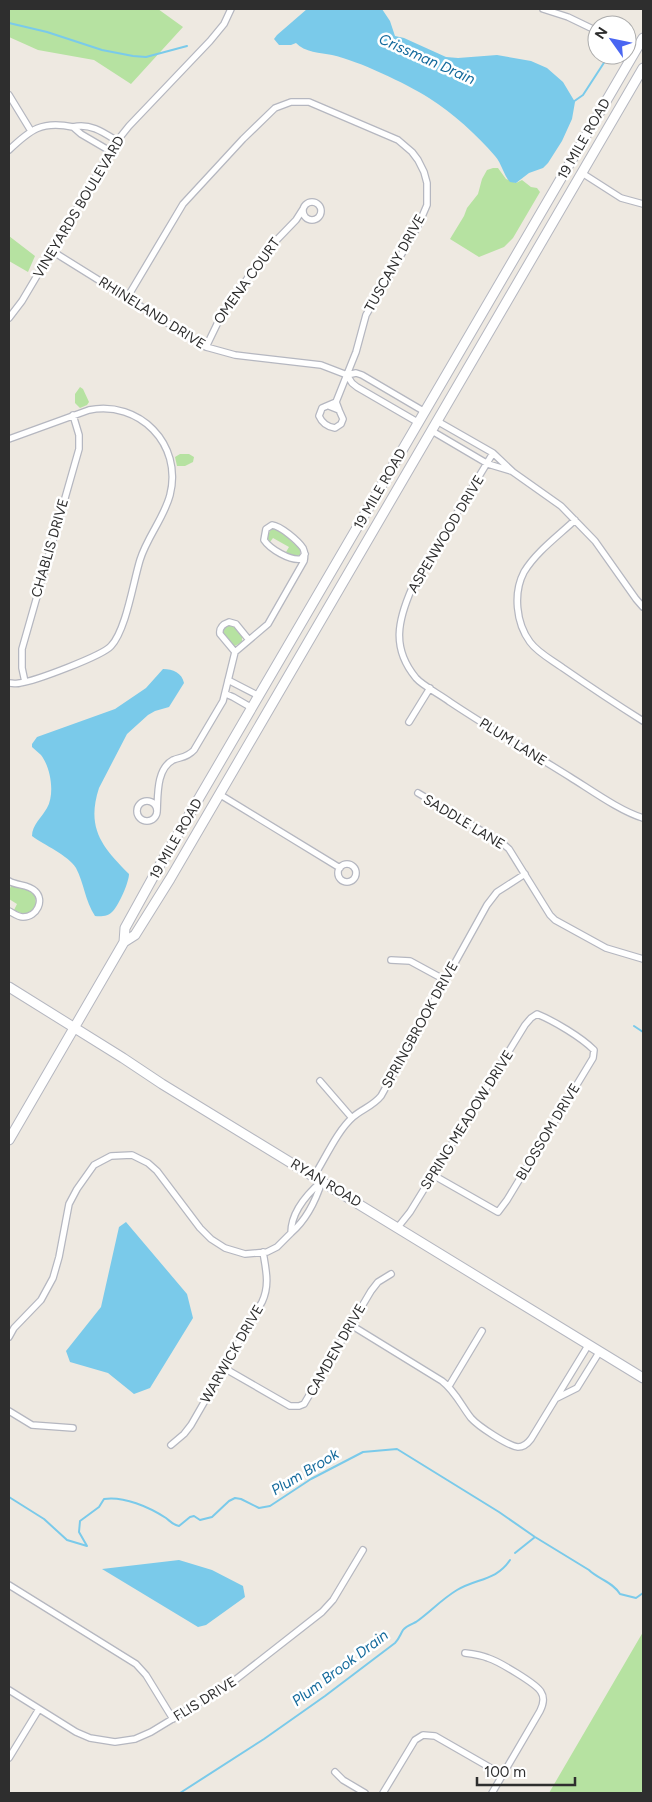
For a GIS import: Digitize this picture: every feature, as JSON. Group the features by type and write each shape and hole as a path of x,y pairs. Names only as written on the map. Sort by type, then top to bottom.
{"main road":[{"name":"19 MILE ROAD","path":"9,1140 124,942 125,928 135,909 627,65"},
{"name":"19 MILE ROAD","path":"124,942 135,935 205,819 643,68"},
{"path":"557,186 558,196 566,200"},
{"path":"442,383 451,386 452,396"},
{"path":"380,489 383,499 391,501"},
{"path":"260,695 270,697 271,706"},
{"path":"195,805 196,814 200,818 205,819"},
{"path":"135,909 138,916 145,919"},
{"name":"RYAN ROAD","path":"9,987 162,1084 643,1378"}],"street":[{"name":"VINEYARDS BOULEVARD","path":"9,318 22,301 117,141 216,34 231,9"},
{"path":"543,9 568,16 587,26"},
{"path":"9,95 31,130"},
{"name":"TUSCANY DRIVE","path":"127,298 183,204 243,139 275,108 290,102 308,102 398,140 412,152 424,172 428,197 424,215 366,315 358,346 336,402"},
{"path":"9,150 31,130 46,125 58,124 73,127 82,125 98,129 117,141"},
{"path":"73,127 81,134 110,151"},
{"path":"582,173 621,198 643,204"},
{"path":"296,220 308,219 317,218 321,214 321,208 318,203 312,201 306,204 303,209 304,215 308,219"},
{"name":"OMENA COURT","path":"206,347 220,318 267,250 296,220 303,209"},
{"name":"RHINELAND DRIVE","path":"52,251 206,347 235,355 321,365 347,375 362,375 425,412"},
{"name":"RHINELAND DRIVE","path":"347,375 357,387 418,423"},
{"path":"336,402 343,418 341,424 331,428 323,423 319,416 322,408 336,402"},
{"path":"329,406 339,410"},
{"path":"9,439 73,415 103,407 117,409 134,415 148,425 160,438 170,464 172,484 170,494 144,549 115,641 107,650 96,657 25,682 9,683"},
{"name":"CHABLIS DRIVE","path":"25,682 21,657 24,641 79,449 78,429 73,415"},
{"path":"437,421 493,453 513,472 561,506 595,541 643,607"},
{"path":"432,431 488,464 513,472"},
{"name":"ASPENWOOD DRIVE","path":"401,646 399,628 412,588 493,453"},
{"path":"575,520 534,558 525,571 520,581 517,601 520,624 530,641 539,651 599,694 643,721"},
{"path":"158,796 150,802 144,802 139,806 138,816 142,820 149,821 154,818 157,812 162,771 165,766 176,759 187,756 194,750 226,694 235,652 268,624 302,565 304,561 305,554 302,547 279,526 272,525 266,529 263,536 266,543 302,565"},
{"path":"293,560 301,559 305,554"},
{"path":"235,652 220,634 220,628 223,625 229,622 236,624 249,640"},
{"name":"PLUM LANE","path":"401,646 405,660 416,679 468,714 606,800 643,818"},
{"path":"228,680 260,695"},
{"path":"409,722 430,688"},
{"path":"226,694 252,708"},
{"path":"219,794 340,868"},
{"name":"SADDLE LANE","path":"418,794 502,843 556,920 606,948 643,959"},
{"path":"150,802 155,806 157,812"},
{"name":"SPRINGBROOK DRIVE","path":"263,1252 277,1247 291,1233 291,1222 318,1179 341,1133 352,1118 376,1102 381,1096 487,905 498,892 525,874"},
{"path":"9,881 16,885 34,889 40,902 34,913 27,917 19,916 9,910"},
{"path":"391,960 410,961 445,980"},
{"name":"SPRING MEADOW DRIVE","path":"398,1227 433,1175 531,1018 537,1014 545,1017 588,1044 594,1050"},
{"name":"BLOSSOM DRIVE","path":"433,1175 498,1212 508,1200 593,1058 594,1050"},
{"path":"320,1081 352,1118"},
{"path":"9,1337 14,1328 41,1300 53,1278 69,1204 77,1189 94,1165 113,1156 132,1155 148,1163 200,1228 219,1244 235,1252 245,1254 263,1252"},
{"name":"WARWICK DRIVE","path":"171,1445 184,1434 191,1424 266,1292 268,1283 263,1252"},
{"name":"CAMDEN DRIVE","path":"224,1368 290,1406 299,1406 307,1400 374,1286 390,1274"},
{"path":"351,1325 449,1386 476,1422 510,1444 518,1447 528,1443 531,1439 589,1344"},
{"path":"449,1386 482,1331"},
{"path":"557,1398 577,1388 600,1351"},
{"path":"9,1411 32,1425 73,1428"},
{"name":"FLIS DRIVE","path":"9,1690 83,1736 106,1742 125,1741 143,1736 239,1678 322,1612 333,1600 364,1550"},
{"path":"9,1585 136,1664 146,1676 173,1719"},
{"path":"465,1653 492,1659 537,1687 543,1700 540,1711 492,1793"},
{"path":"9,1758 39,1709"},
{"path":"383,1793 415,1740 423,1735 436,1736 503,1775"},
{"path":"335,1772 343,1780 364,1793"}],"green space":[{"path":"9,9 158,9 183,27 131,84 94,60 38,50 9,37"},
{"path":"498,168 506,179 516,183 522,180 531,187 537,188 540,192 513,238 504,247 479,257 450,239 467,208 478,194 482,179 487,170"},
{"path":"9,236 35,256 28,272 9,261"},
{"path":"80,387 83,389 89,402 80,408 75,403 75,394"},
{"path":"180,454 189,454 194,457 193,462 185,466 177,466 175,457"},
{"path":"271,529 279,530 300,549 300,555 295,557 286,552 289,547 273,538 270,542 267,537"},
{"path":"228,625 234,626 242,636 242,642 233,647 222,632"},
{"path":"11,886 28,890 35,895 36,904 31,912 23,914 14,910 17,904 9,899"},
{"path":"643,1632 643,1793 549,1793"}],"water":[{"path":"307,9 382,9 390,21 395,36 404,38 446,57 497,55 531,61 547,68 563,82 575,102 572,119 562,141 543,168 529,173 516,183 510,182 497,159 480,140 447,110 419,92 395,79 355,62 308,50 296,43 279,45 274,39 277,35"},
{"path":"163,669 176,672 184,683 169,707 148,715 127,734 99,788 95,802 94,815 99,836 111,855 129,874 123,893 113,911 105,916 95,916 76,868 62,855 32,836 35,825 47,808 51,796 51,781 44,760 32,747 32,744 37,737 115,709 146,688"},
{"path":"126,1222 187,1294 193,1318 150,1388 134,1394 108,1373 70,1362 66,1351 101,1307 119,1227"},
{"path":"179,1560 212,1570 243,1586 245,1597 206,1625 198,1627 102,1569"}],"waterway":[{"name":"Crissman Drain","path":"9,23 47,32 102,50 133,56 146,57 187,46"},
{"name":"Crissman Drain","path":"573,102 583,95 602,65"},
{"path":"634,1026 643,1032"},
{"name":"Plum Brook","path":"9,1497 44,1519 67,1540 87,1546 79,1532 80,1521 99,1507 104,1499 120,1499 136,1503 179,1526 190,1517 194,1516 200,1520 212,1517 229,1501 235,1498 259,1508 270,1506 311,1479 363,1452 397,1449 589,1570 613,1586 620,1594 636,1598 643,1593"},
{"name":"Plum Brook Drain","path":"515,1553 535,1537"},
{"name":"Plum Brook Drain","path":"180,1793 264,1739 325,1696 395,1643 404,1629 452,1594 464,1586 499,1572 510,1560"}]}
